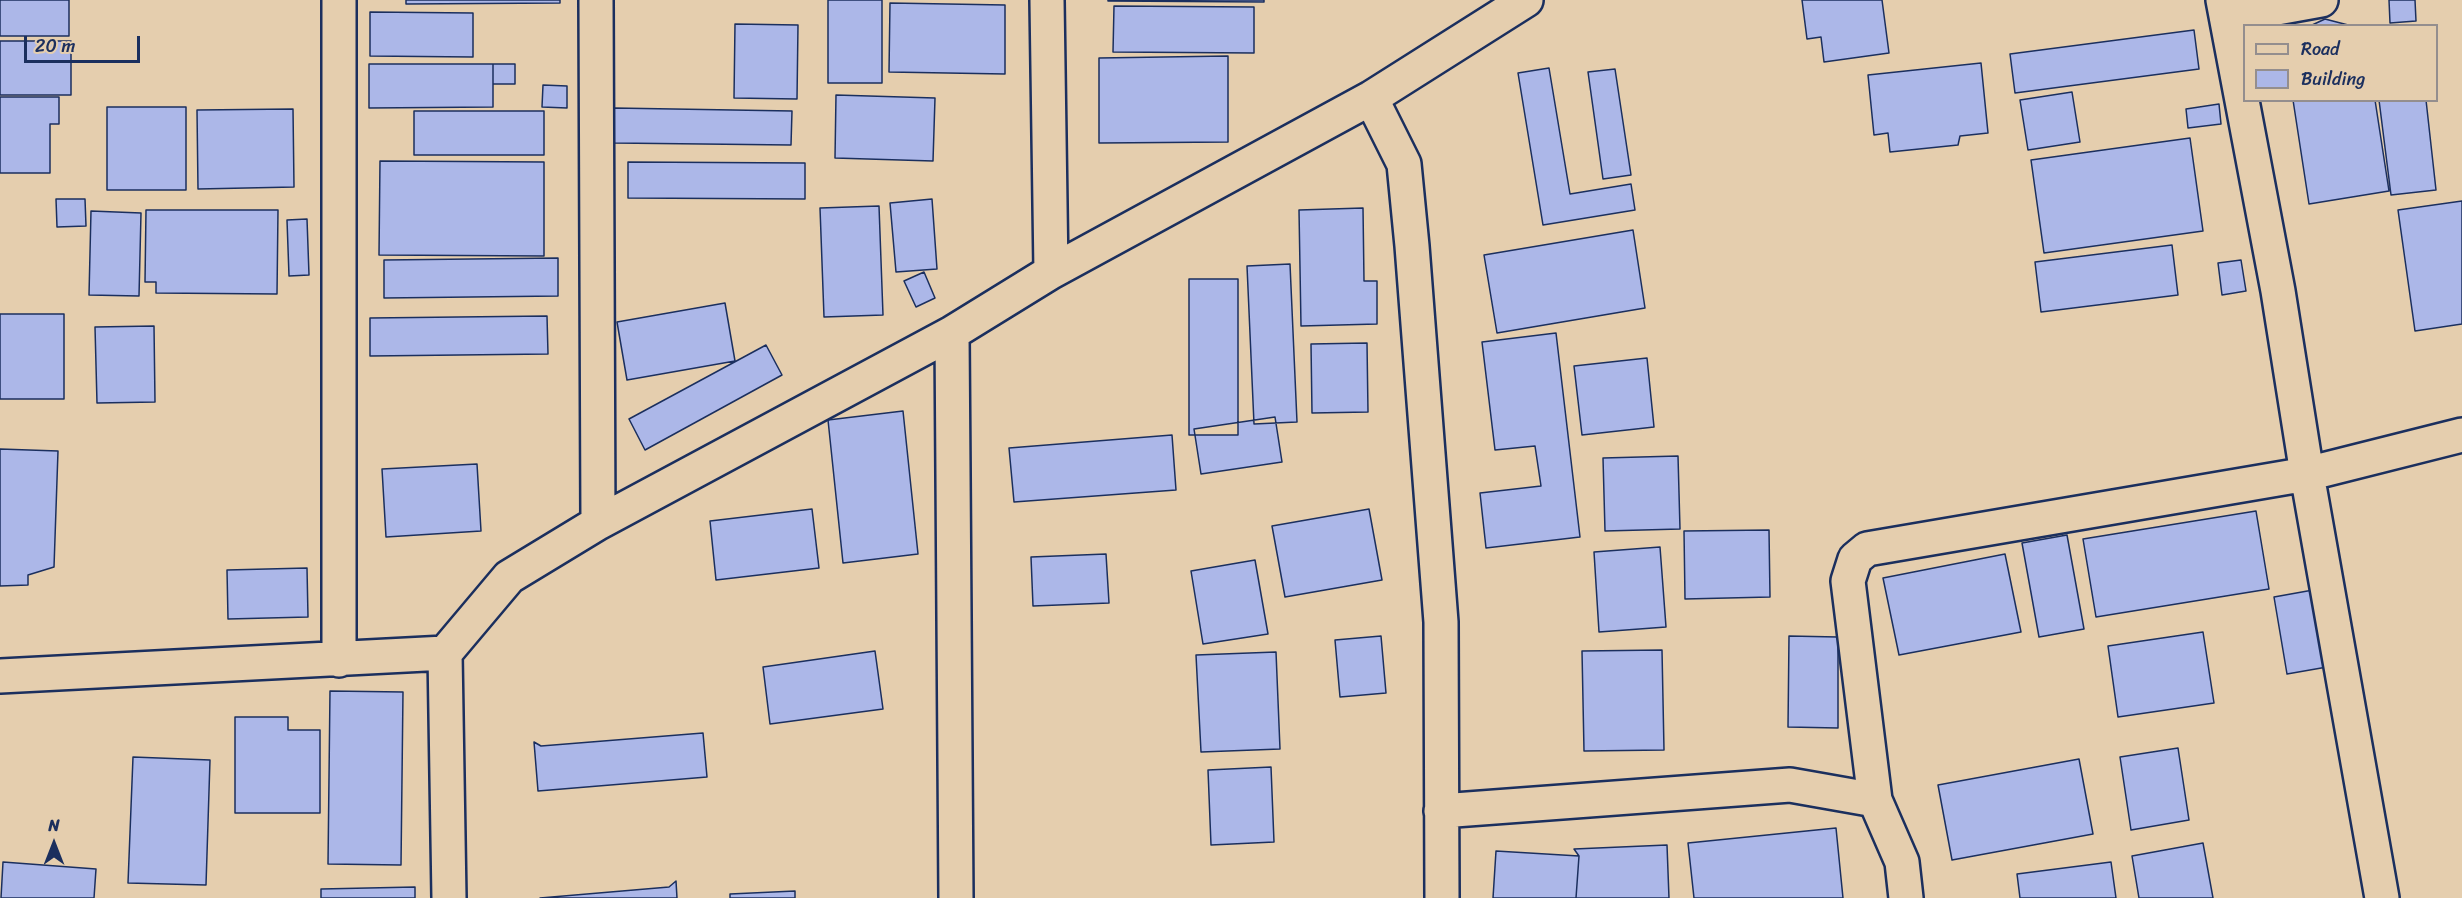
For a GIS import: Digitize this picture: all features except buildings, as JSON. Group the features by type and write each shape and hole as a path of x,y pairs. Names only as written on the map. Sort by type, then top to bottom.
{"street":[{"path":"339,0 339,660"},
{"path":"596,0 598,523"},
{"path":"1047,0 1051,272"},
{"path":"449,898 445,653 509,577 598,523 952,333 1051,272 1371,98 1526,0"},
{"path":"2321,0 2225,9 2278,291 2307,474 2382,898"},
{"path":"1371,98 1404,164 1441,622 1442,898"},
{"path":"952,333 956,898"},
{"path":"1906,898 1902,862 1875,800 1848,581 1855,559 1867,549 2307,474 2462,435"},
{"path":"0,676 445,653"},
{"path":"1442,812 1790,785 1875,800"}]}
